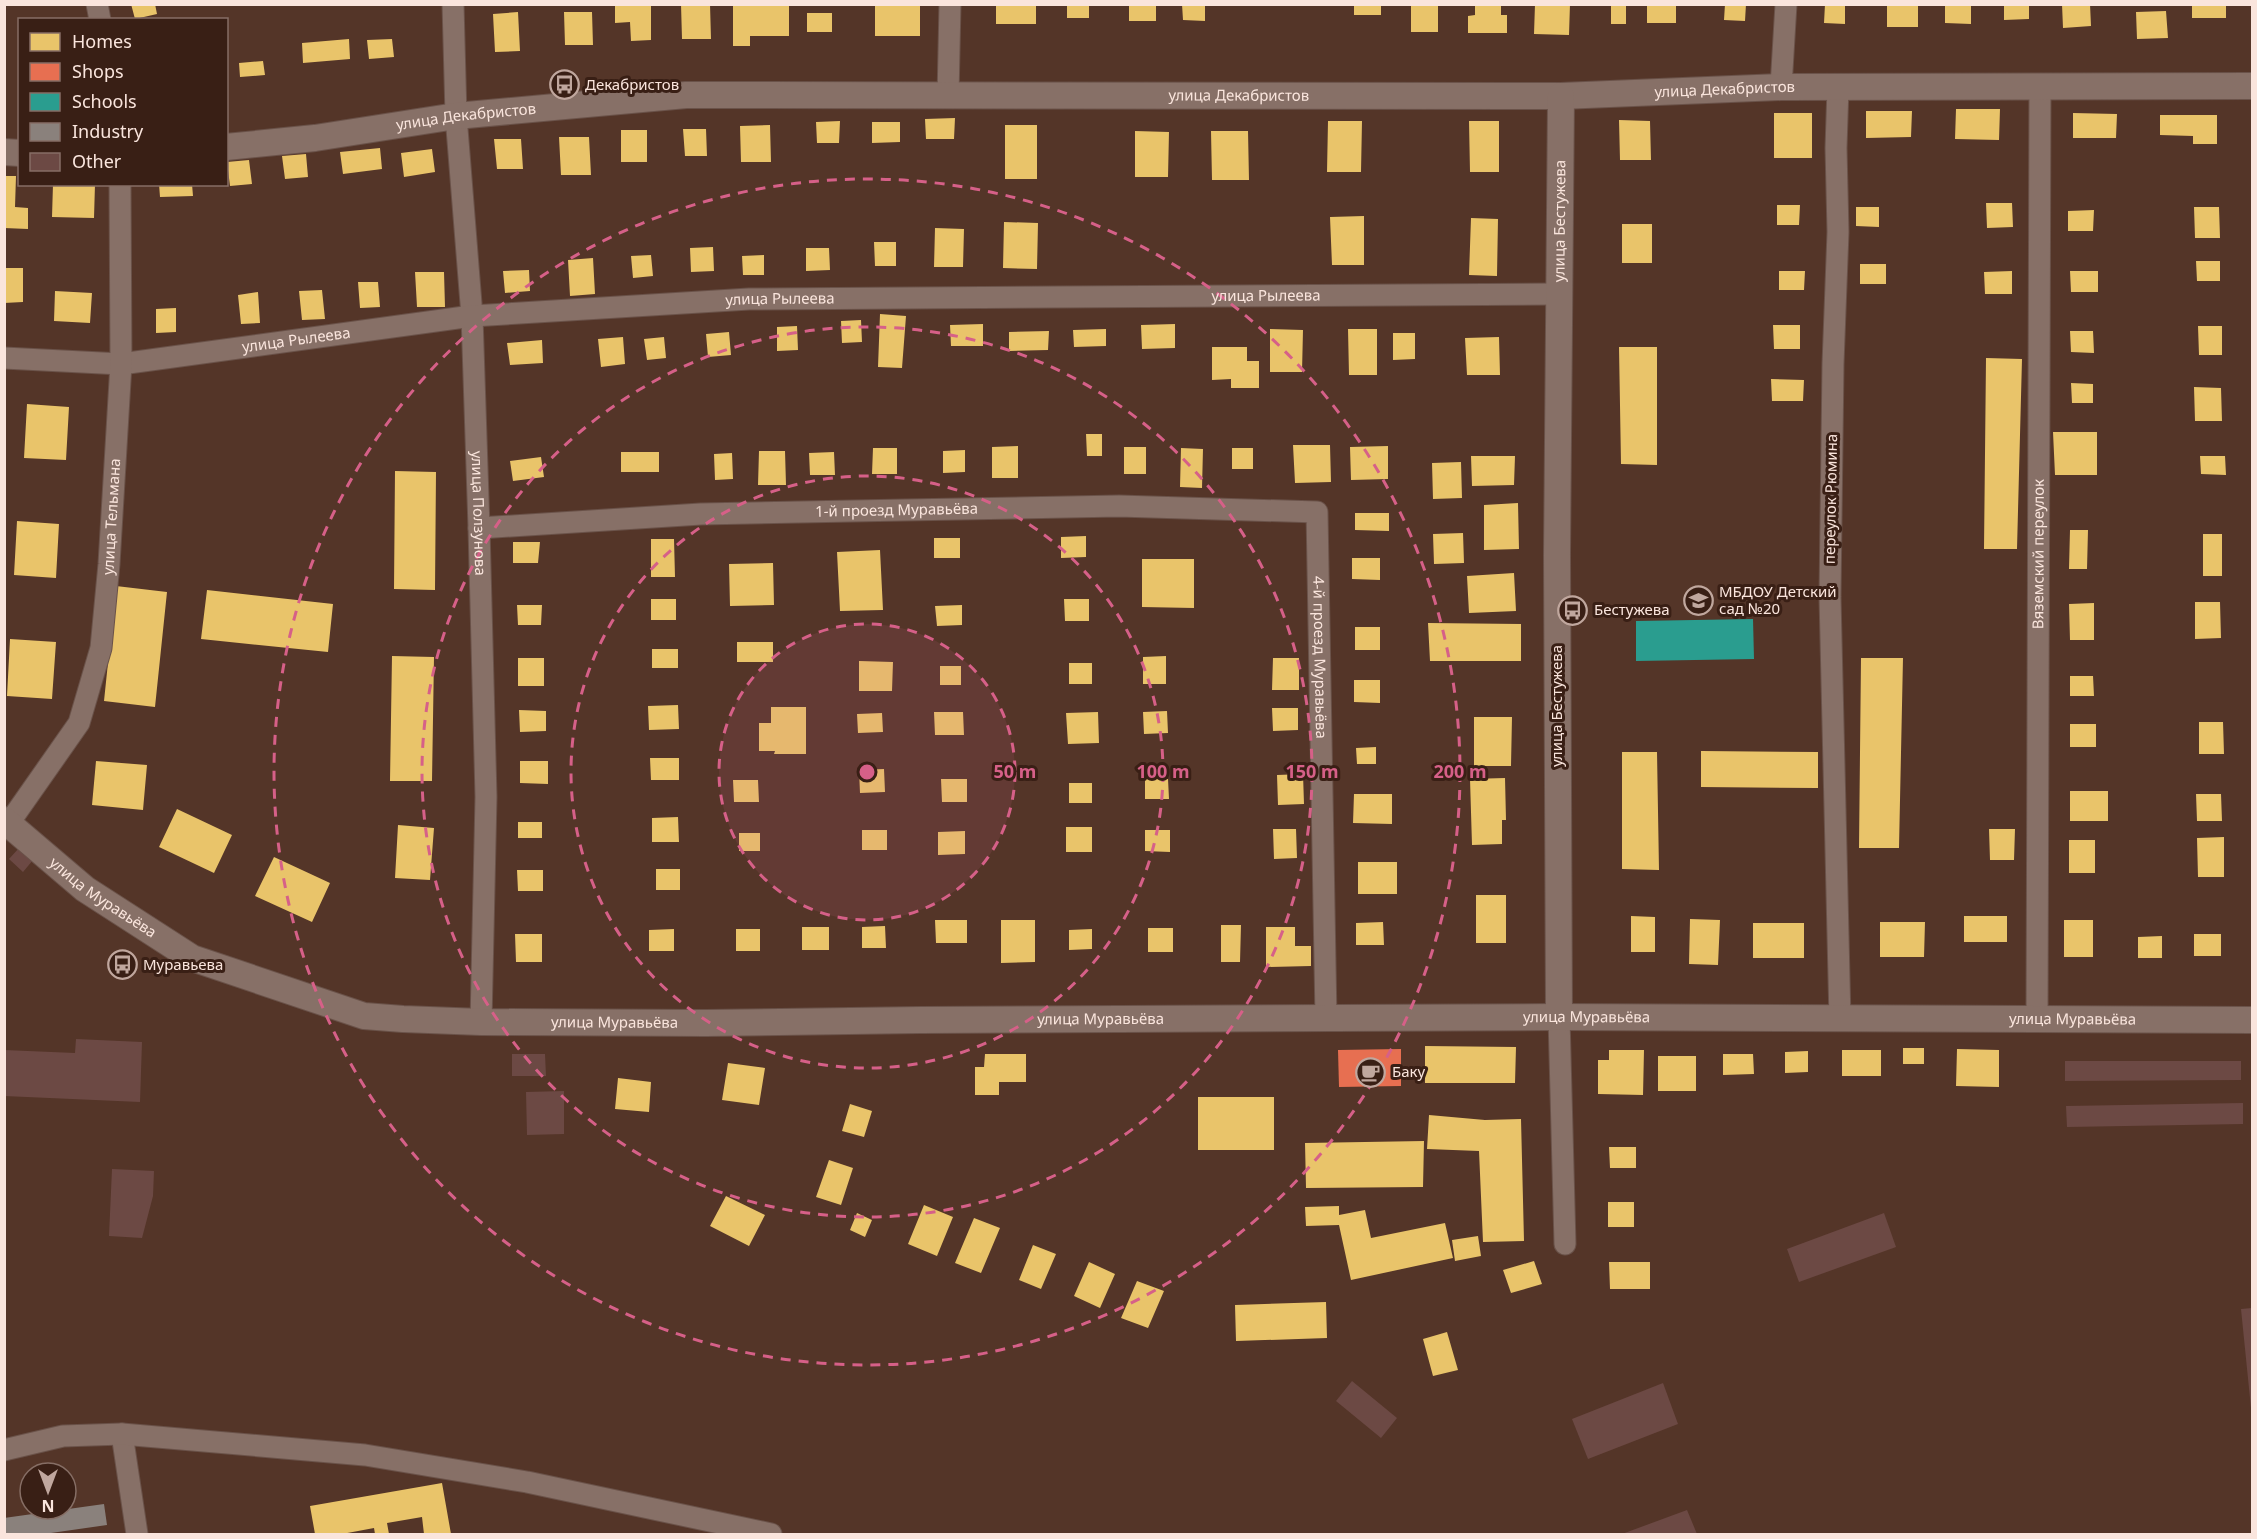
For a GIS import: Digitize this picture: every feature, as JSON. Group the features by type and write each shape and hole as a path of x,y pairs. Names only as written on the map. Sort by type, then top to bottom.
{"street":[{"name":"улица Ползунова","path":"453,4 456,116 472,316 479,528 486,797 481,1022"},
{"path":"948,97 950,4"},
{"path":"1781,87 1786,4"},
{"name":"Вяземский переулок","path":"2037,1020 2040,86"},
{"name":"улица Декабристов","path":"228,147 315,138 456,116 686,96 1561,96 1781,87 2253,86"},
{"name":"переулок Рюмина","path":"1838,87 1836,148 1838,232 1833,364 1830,597 1840,1020"},
{"name":"улица Бестужева","path":"1561,96 1557,756 1559,1017 1565,1244"},
{"name":"улица Тельмана","path":"7,821 79,723 101,648 109,564 121,364 120,186"},
{"name":"улица Рылеева","path":"4,358 121,364 472,316 749,299 1559,294"},
{"name":"1-й проезд Муравьёва","path":"479,528 701,514 1119,506 1317,512"},
{"name":"4-й проезд Муравьёва","path":"1317,512 1326,1019"},
{"name":"улица Муравьёва","path":"7,821 85,889 192,958 364,1016 481,1022 706,1023 1559,1017 2253,1020"},
{"path":"122,1434 137,1534"},
{"path":"4,1450 63,1436 122,1434 365,1455 527,1482 771,1534"}],"building: Homes":[{"path":"131,4 155,4 157,14 135,18"},
{"path":"615,4 651,4 651,40 631,41 630,22 615,23"},
{"path":"681,4 710,4 711,39 682,39"},
{"path":"733,4 789,4 789,36 750,36 750,46 733,46"},
{"path":"875,4 920,4 920,36 875,36"},
{"path":"996,4 1036,4 1036,24 996,24"},
{"path":"1067,4 1089,4 1089,18 1067,18"},
{"path":"1129,4 1156,4 1156,21 1129,21"},
{"path":"1182,4 1205,4 1205,21 1183,20"},
{"path":"1354,4 1381,4 1381,15 1354,15"},
{"path":"1411,4 1438,4 1438,32 1411,32"},
{"path":"1475,4 1501,4 1501,15 1507,15 1507,33 1468,33 1468,16 1475,15"},
{"path":"1535,4 1570,4 1569,35 1534,34"},
{"path":"1676,4 1676,23 1647,23 1647,5"},
{"path":"1725,4 1746,4 1745,21 1724,20"},
{"path":"1825,4 1845,4 1845,24 1824,23"},
{"path":"1887,4 1918,4 1918,27 1887,27"},
{"path":"1945,4 1971,4 1971,24 1945,23"},
{"path":"2004,4 2029,4 2029,19 2004,20"},
{"path":"2062,4 2090,4 2091,26 2063,28"},
{"path":"2192,4 2226,4 2226,18 2192,18"},
{"path":"1611,5 1626,5 1626,24 1611,24"},
{"path":"2166,11 2168,38 2137,39 2136,12"},
{"path":"518,12 520,51 495,52 493,14"},
{"path":"564,12 592,12 593,45 565,45"},
{"path":"807,13 832,13 832,32 807,32"},
{"path":"349,39 350,59 303,63 302,43"},
{"path":"392,39 394,57 369,59 367,40"},
{"path":"263,61 265,75 240,77 239,63"},
{"path":"1956,109 2000,109 1999,140 1955,139"},
{"path":"1866,111 1912,111 1911,137 1866,138"},
{"path":"1774,113 1812,113 1812,158 1774,158"},
{"path":"2073,113 2117,114 2116,138 2073,138"},
{"path":"2160,115 2217,115 2217,144 2193,144 2193,136 2160,135"},
{"path":"955,118 954,139 926,139 925,119"},
{"path":"1619,120 1650,121 1651,160 1620,160"},
{"path":"840,121 839,143 817,143 816,122"},
{"path":"1328,121 1362,121 1361,172 1327,172"},
{"path":"1469,121 1499,121 1499,172 1470,172"},
{"path":"872,122 900,122 900,142 872,143"},
{"path":"770,125 771,162 741,162 740,126"},
{"path":"1005,125 1037,125 1037,179 1005,179"},
{"path":"683,129 706,129 707,156 685,156"},
{"path":"621,130 647,130 647,162 621,162"},
{"path":"1135,131 1169,132 1168,177 1135,177"},
{"path":"1211,131 1248,131 1249,180 1212,180"},
{"path":"559,137 589,137 591,175 561,175"},
{"path":"494,139 521,139 523,169 497,169"},
{"path":"380,148 382,169 343,174 340,152"},
{"path":"432,149 435,172 404,177 401,153"},
{"path":"306,154 308,177 285,179 282,156"},
{"path":"249,160 252,184 230,186 228,162"},
{"path":"4,176 16,176 15,207 28,208 28,229 4,228"},
{"path":"53,186 95,186 94,218 52,217"},
{"path":"159,186 192,186 193,196 160,197"},
{"path":"1986,203 2012,203 2013,227 1987,228"},
{"path":"1777,205 1800,205 1799,225 1777,225"},
{"path":"1856,207 1879,207 1879,227 1856,226"},
{"path":"2194,207 2219,207 2220,238 2195,238"},
{"path":"2094,210 2093,231 2068,231 2068,211"},
{"path":"1364,216 1364,265 1332,265 1330,217"},
{"path":"1471,218 1498,219 1497,276 1469,275"},
{"path":"1004,222 1038,223 1037,269 1003,268"},
{"path":"1622,224 1652,224 1652,263 1622,263"},
{"path":"935,228 964,229 963,267 934,267"},
{"path":"874,242 896,242 896,266 875,266"},
{"path":"713,247 714,271 691,272 690,248"},
{"path":"806,248 829,248 830,270 806,271"},
{"path":"651,255 653,276 633,278 631,256"},
{"path":"764,255 764,275 743,275 742,256"},
{"path":"593,258 595,294 570,296 568,260"},
{"path":"2196,261 2220,261 2220,281 2197,281"},
{"path":"1860,264 1886,264 1886,284 1860,284"},
{"path":"4,268 23,268 23,302 4,303"},
{"path":"529,270 530,291 505,293 503,271"},
{"path":"1779,271 1805,271 1804,290 1779,290"},
{"path":"2012,271 2012,294 1985,294 1984,272"},
{"path":"2070,271 2098,271 2098,292 2071,292"},
{"path":"415,272 444,272 445,307 417,307"},
{"path":"358,282 378,282 380,307 360,308"},
{"path":"322,290 325,319 302,320 299,291"},
{"path":"55,291 92,293 90,323 54,321"},
{"path":"258,292 260,323 241,324 238,295"},
{"path":"176,308 176,332 156,333 156,309"},
{"path":"880,314 906,316 902,368 878,367"},
{"path":"861,320 862,342 842,343 841,321"},
{"path":"983,324 983,346 951,346 950,325"},
{"path":"1175,324 1175,348 1142,349 1141,325"},
{"path":"1773,325 1800,325 1800,349 1774,349"},
{"path":"797,326 798,350 777,351 777,327"},
{"path":"2198,326 2222,326 2222,355 2199,355"},
{"path":"1106,329 1106,346 1074,347 1073,330"},
{"path":"1270,329 1303,330 1302,372 1270,372"},
{"path":"1348,329 1377,329 1377,375 1349,375"},
{"path":"1049,331 1048,350 1009,351 1009,332"},
{"path":"2070,331 2093,331 2094,353 2071,352"},
{"path":"729,332 731,355 708,357 706,334"},
{"path":"1393,333 1415,333 1415,359 1393,360"},
{"path":"623,337 625,364 601,367 598,339"},
{"path":"664,337 666,358 647,360 644,339"},
{"path":"1499,337 1500,375 1467,375 1465,338"},
{"path":"542,340 543,363 510,365 507,343"},
{"path":"1212,347 1247,347 1247,361 1259,361 1259,388 1231,388 1231,379 1212,380"},
{"path":"1619,347 1657,347 1657,465 1621,464"},
{"path":"1986,358 2022,359 2017,549 1984,549"},
{"path":"1771,379 1804,380 1803,401 1772,401"},
{"path":"2071,383 2093,384 2093,403 2072,403"},
{"path":"2194,387 2221,388 2222,421 2195,421"},
{"path":"27,404 69,407 66,460 24,458"},
{"path":"2053,432 2097,432 2097,475 2055,475"},
{"path":"1086,434 1102,434 1102,456 1087,456"},
{"path":"1293,445 1330,445 1331,482 1295,483"},
{"path":"1018,446 1018,478 992,478 992,447"},
{"path":"1388,446 1388,479 1351,480 1350,447"},
{"path":"1124,447 1146,447 1146,474 1124,474"},
{"path":"873,448 897,448 897,474 872,474"},
{"path":"1181,448 1203,449 1202,488 1180,487"},
{"path":"1232,448 1253,448 1253,469 1232,469"},
{"path":"965,450 965,472 943,473 943,451"},
{"path":"759,451 785,451 786,485 758,485"},
{"path":"621,452 659,452 659,472 621,472"},
{"path":"834,452 835,475 810,475 809,453"},
{"path":"732,453 733,479 715,480 714,454"},
{"path":"1471,456 1515,456 1514,485 1472,486"},
{"path":"2200,456 2225,456 2226,475 2201,474"},
{"path":"541,457 544,477 513,481 510,461"},
{"path":"1461,462 1462,498 1433,499 1432,463"},
{"path":"395,471 436,472 435,590 394,589"},
{"path":"1518,503 1519,549 1484,550 1484,505"},
{"path":"1355,513 1389,513 1389,531 1355,530"},
{"path":"17,521 59,524 56,578 14,575"},
{"path":"2070,530 2088,530 2087,569 2069,569"},
{"path":"1463,533 1464,563 1434,564 1433,534"},
{"path":"2203,534 2222,534 2222,576 2203,576"},
{"path":"1086,536 1086,557 1061,558 1061,537"},
{"path":"934,538 960,538 960,558 934,558"},
{"path":"651,539 674,539 675,577 651,577"},
{"path":"513,542 540,542 538,563 513,563"},
{"path":"880,550 883,610 840,611 837,552"},
{"path":"1352,558 1380,558 1380,580 1352,579"},
{"path":"1142,559 1194,559 1194,608 1142,607"},
{"path":"773,563 774,605 730,606 729,564"},
{"path":"1514,573 1516,611 1469,613 1467,576"},
{"path":"116,586 167,592 155,707 104,701"},
{"path":"207,590 333,604 328,652 201,639"},
{"path":"651,599 676,599 676,620 651,620"},
{"path":"1064,599 1089,599 1089,621 1065,621"},
{"path":"2195,602 2220,602 2221,638 2195,639"},
{"path":"2094,603 2094,640 2070,640 2069,604"},
{"path":"517,605 542,605 541,625 518,625"},
{"path":"962,605 962,625 937,626 935,606"},
{"path":"1428,623 1521,624 1521,661 1430,661"},
{"path":"1355,627 1380,627 1380,650 1355,650"},
{"path":"10,639 56,642 52,699 7,696"},
{"path":"737,642 773,642 773,662 737,662"},
{"path":"652,649 678,649 678,668 652,668"},
{"path":"392,656 434,657 432,781 390,781"},
{"path":"1166,656 1166,684 1143,684 1143,657"},
{"path":"518,658 544,658 544,686 518,686"},
{"path":"1273,658 1299,658 1299,690 1272,690"},
{"path":"1861,658 1903,658 1899,848 1859,848"},
{"path":"859,661 893,662 892,691 859,691"},
{"path":"1069,663 1092,663 1092,684 1069,684"},
{"path":"940,666 961,666 961,685 940,685"},
{"path":"2070,676 2093,676 2094,696 2070,696"},
{"path":"1354,680 1380,680 1380,703 1354,702"},
{"path":"678,705 679,729 649,730 648,706"},
{"path":"771,707 806,707 806,754 774,754 775,751 759,751 759,723 771,723"},
{"path":"1272,708 1298,708 1298,730 1273,731"},
{"path":"519,710 546,711 546,731 520,732"},
{"path":"1167,711 1168,733 1144,734 1143,712"},
{"path":"934,712 963,712 964,735 935,735"},
{"path":"1098,712 1099,743 1068,744 1066,713"},
{"path":"882,713 883,732 858,733 857,714"},
{"path":"1474,717 1512,717 1511,766 1474,766"},
{"path":"2199,722 2223,722 2224,754 2199,754"},
{"path":"2070,724 2096,724 2096,747 2070,747"},
{"path":"1376,747 1376,764 1357,764 1356,748"},
{"path":"1701,751 1818,752 1818,788 1701,787"},
{"path":"1622,752 1657,752 1659,870 1622,869"},
{"path":"650,758 679,758 679,780 651,780"},
{"path":"96,761 147,765 143,810 92,805"},
{"path":"520,761 548,761 548,784 520,783"},
{"path":"884,769 885,792 860,793 859,770"},
{"path":"1303,774 1304,804 1278,805 1277,775"},
{"path":"1505,778 1506,820 1502,820 1502,844 1472,845 1470,779"},
{"path":"941,779 967,779 967,802 942,802"},
{"path":"1145,779 1168,779 1169,799 1145,799"},
{"path":"733,780 758,780 759,802 734,802"},
{"path":"1069,783 1092,783 1092,803 1069,803"},
{"path":"2070,791 2108,791 2108,821 2070,821"},
{"path":"1354,794 1392,794 1392,824 1353,823"},
{"path":"2196,794 2221,794 2222,821 2197,821"},
{"path":"177,809 232,835 214,873 159,847"},
{"path":"678,817 679,842 652,842 652,818"},
{"path":"518,822 542,822 542,838 518,838"},
{"path":"398,825 434,828 430,880 395,878"},
{"path":"1066,827 1092,827 1092,852 1066,852"},
{"path":"1273,829 1296,829 1297,858 1274,859"},
{"path":"1989,829 2015,829 2014,860 1990,860"},
{"path":"862,830 887,830 887,850 862,850"},
{"path":"1145,830 1170,830 1170,852 1145,851"},
{"path":"965,831 965,854 938,855 938,832"},
{"path":"739,833 760,833 760,851 739,851"},
{"path":"2224,837 2224,877 2198,877 2197,838"},
{"path":"2069,840 2095,840 2095,873 2069,873"},
{"path":"274,857 330,883 312,922 255,896"},
{"path":"1358,862 1397,862 1397,894 1358,894"},
{"path":"656,869 680,869 680,890 656,890"},
{"path":"517,870 543,870 543,891 518,891"},
{"path":"1476,895 1506,895 1506,943 1476,943"},
{"path":"1631,916 1655,917 1655,952 1631,952"},
{"path":"1964,916 2007,916 2007,942 1964,942"},
{"path":"1690,919 1720,920 1718,965 1689,964"},
{"path":"935,920 967,920 967,943 936,943"},
{"path":"1001,920 1035,920 1035,962 1001,963"},
{"path":"2064,920 2093,920 2093,957 2064,957"},
{"path":"1383,922 1384,945 1356,945 1356,923"},
{"path":"1880,922 1925,922 1924,957 1880,957"},
{"path":"1753,923 1804,923 1804,958 1753,958"},
{"path":"1221,925 1241,925 1240,962 1221,962"},
{"path":"885,926 886,948 862,948 862,927"},
{"path":"802,927 829,927 829,950 802,950"},
{"path":"1266,927 1295,927 1295,946 1311,946 1311,966 1266,967"},
{"path":"1148,928 1173,928 1173,952 1148,952"},
{"path":"674,929 674,951 649,951 649,930"},
{"path":"736,929 760,929 760,951 736,951"},
{"path":"1092,929 1092,949 1069,950 1069,930"},
{"path":"515,934 542,934 542,962 516,962"},
{"path":"2194,934 2221,934 2221,956 2194,956"},
{"path":"2162,936 2162,958 2138,958 2138,937"},
{"path":"1425,1046 1516,1047 1515,1083 1425,1083"},
{"path":"1903,1048 1924,1048 1924,1064 1903,1064"},
{"path":"1957,1049 1999,1050 1999,1087 1956,1086"},
{"path":"1609,1050 1644,1050 1643,1095 1598,1094 1598,1060 1609,1060"},
{"path":"1842,1050 1881,1050 1881,1076 1842,1076"},
{"path":"1808,1051 1808,1072 1785,1073 1785,1052"},
{"path":"985,1054 1026,1054 1026,1082 999,1082 999,1095 975,1095 975,1067 984,1067"},
{"path":"1723,1054 1753,1054 1754,1074 1723,1075"},
{"path":"1658,1056 1696,1056 1696,1091 1658,1091"},
{"path":"728,1063 765,1068 759,1105 722,1100"},
{"path":"618,1078 651,1082 649,1112 615,1109"},
{"path":"1198,1097 1274,1097 1274,1150 1198,1150"},
{"path":"850,1104 872,1111 864,1137 842,1131"},
{"path":"1429,1115 1485,1120 1521,1119 1524,1241 1483,1242 1479,1151 1427,1149"},
{"path":"1424,1141 1423,1187 1306,1188 1305,1143"},
{"path":"1609,1147 1636,1147 1636,1168 1610,1168"},
{"path":"829,1160 853,1168 841,1205 816,1197"},
{"path":"726,1196 765,1215 749,1246 710,1226"},
{"path":"1608,1202 1634,1202 1634,1227 1608,1227"},
{"path":"924,1205 953,1217 937,1256 908,1244"},
{"path":"1339,1206 1339,1215 1365,1210 1371,1238 1445,1223 1453,1258 1351,1280 1339,1225 1306,1226 1305,1207"},
{"path":"857,1213 872,1220 865,1237 850,1230"},
{"path":"974,1218 1000,1228 981,1273 955,1263"},
{"path":"1478,1236 1481,1256 1455,1261 1452,1240"},
{"path":"1033,1245 1056,1254 1041,1289 1019,1280"},
{"path":"1534,1261 1542,1284 1511,1293 1503,1270"},
{"path":"1089,1262 1115,1274 1100,1308 1074,1296"},
{"path":"1609,1262 1650,1262 1650,1289 1610,1289"},
{"path":"1137,1281 1164,1291 1148,1328 1121,1318"},
{"path":"1326,1302 1327,1338 1236,1341 1235,1305"},
{"path":"1447,1332 1458,1370 1433,1376 1423,1339"},
{"path":"442,1483 451,1534 424,1534 422,1517 387,1523 389,1534 375,1534 374,1528 342,1534 315,1534 310,1506"}],"building: Shops":[{"path":"1401,1049 1401,1086 1339,1087 1338,1050"}],"building: Schools":[{"path":"1753,619 1754,659 1636,661 1636,621"}],"building: Industry":[{"path":"104,1504 107,1525 44,1534 4,1534 4,1518 18,1516 18,1521 78,1521 78,1508"}],"building: Other":[{"path":"19,848 33,860 23,872 9,859"},
{"path":"76,1039 142,1042 140,1102 4,1096 4,1050 75,1053"},
{"path":"512,1054 545,1054 546,1076 512,1076"},
{"path":"2065,1061 2241,1061 2241,1080 2065,1081"},
{"path":"564,1091 564,1134 527,1135 526,1092"},
{"path":"2243,1103 2243,1124 2067,1127 2066,1106"},
{"path":"112,1169 154,1171 153,1196 142,1238 109,1236"},
{"path":"1884,1213 1896,1247 1799,1282 1787,1249"},
{"path":"2252,1308 2252,1407 2251,1408 2241,1309"},
{"path":"1352,1381 1397,1418 1381,1438 1336,1401"},
{"path":"1663,1383 1678,1424 1588,1459 1572,1419"},
{"path":"1687,1510 1697,1534 1622,1534"}],"place":[{"name":"Декабристов","path":"564,85"},
{"name":"МБДОУ Детский сад №20","path":"1698,601"},
{"name":"Бестужева","path":"1573,610"},
{"name":"Муравьева","path":"122,965"},
{"name":"Баку","path":"1371,1072"}]}
